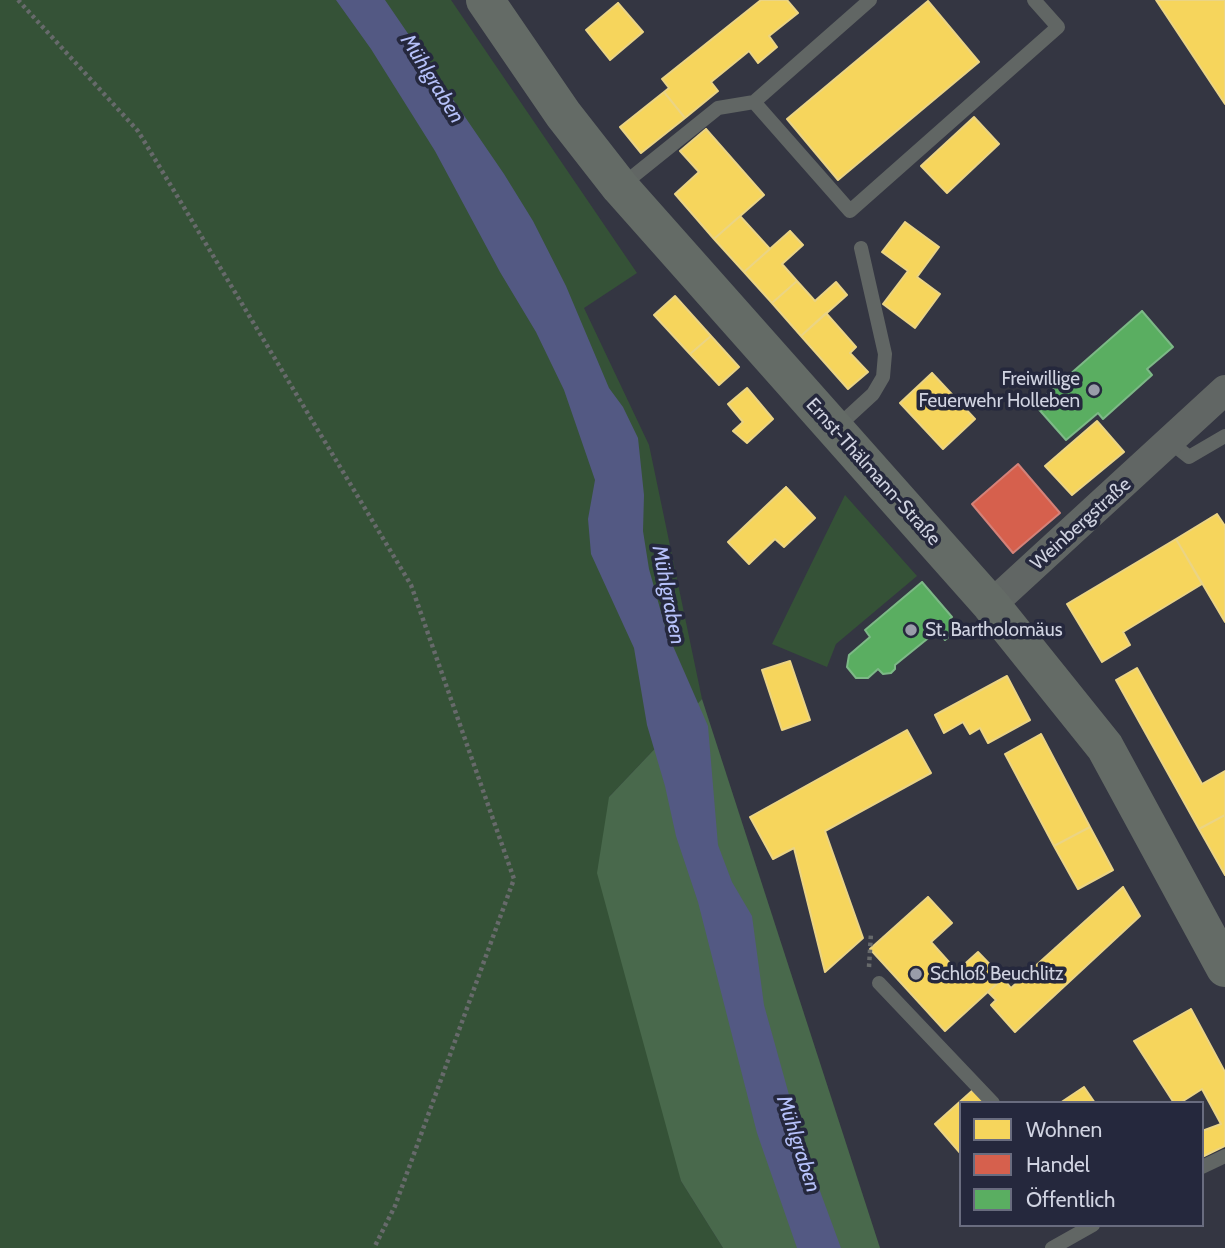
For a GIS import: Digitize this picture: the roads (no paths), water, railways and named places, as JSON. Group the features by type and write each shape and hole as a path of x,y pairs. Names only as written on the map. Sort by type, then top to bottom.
{"main road":[{"name":"Ernst-Thälmann-Straße","path":"485,0 564,114 620,187 991,605 1105,747 1225,968"}],"street":[{"name":"Weinbergstraße","path":"991,605 1225,390"}],"lane":[{"path":"620,187 718,108 754,102 870,0"},
{"path":"754,102 850,211 1058,27 1034,0"},
{"path":"835,429 873,394 883,377 885,354 860,248"},
{"path":"1170,442 1189,457 1225,436"},
{"path":"879,983 991,1101"},
{"path":"1204,1166 1225,1156"},
{"path":"1052,1248 1089,1227"}],"water":[{"name":"Mühlgraben","path":"336,0 385,0 533,221 566,286 609,388 623,407 638,438 644,495 643,531 649,569 666,630 708,726 718,845 732,882 752,916 764,1005 803,1145 841,1248 797,1248 757,1133 698,902 676,836 647,725 634,648 591,554 588,519 595,480 564,390 536,332 500,272 435,151 371,49"}],"place":[{"name":"Freiwillige Feuerwehr Holleben","path":"1094,390"},
{"name":"St. Bartholomäus","path":"911,630"},
{"name":"Schloß Beuchlitz","path":"916,974"}]}
